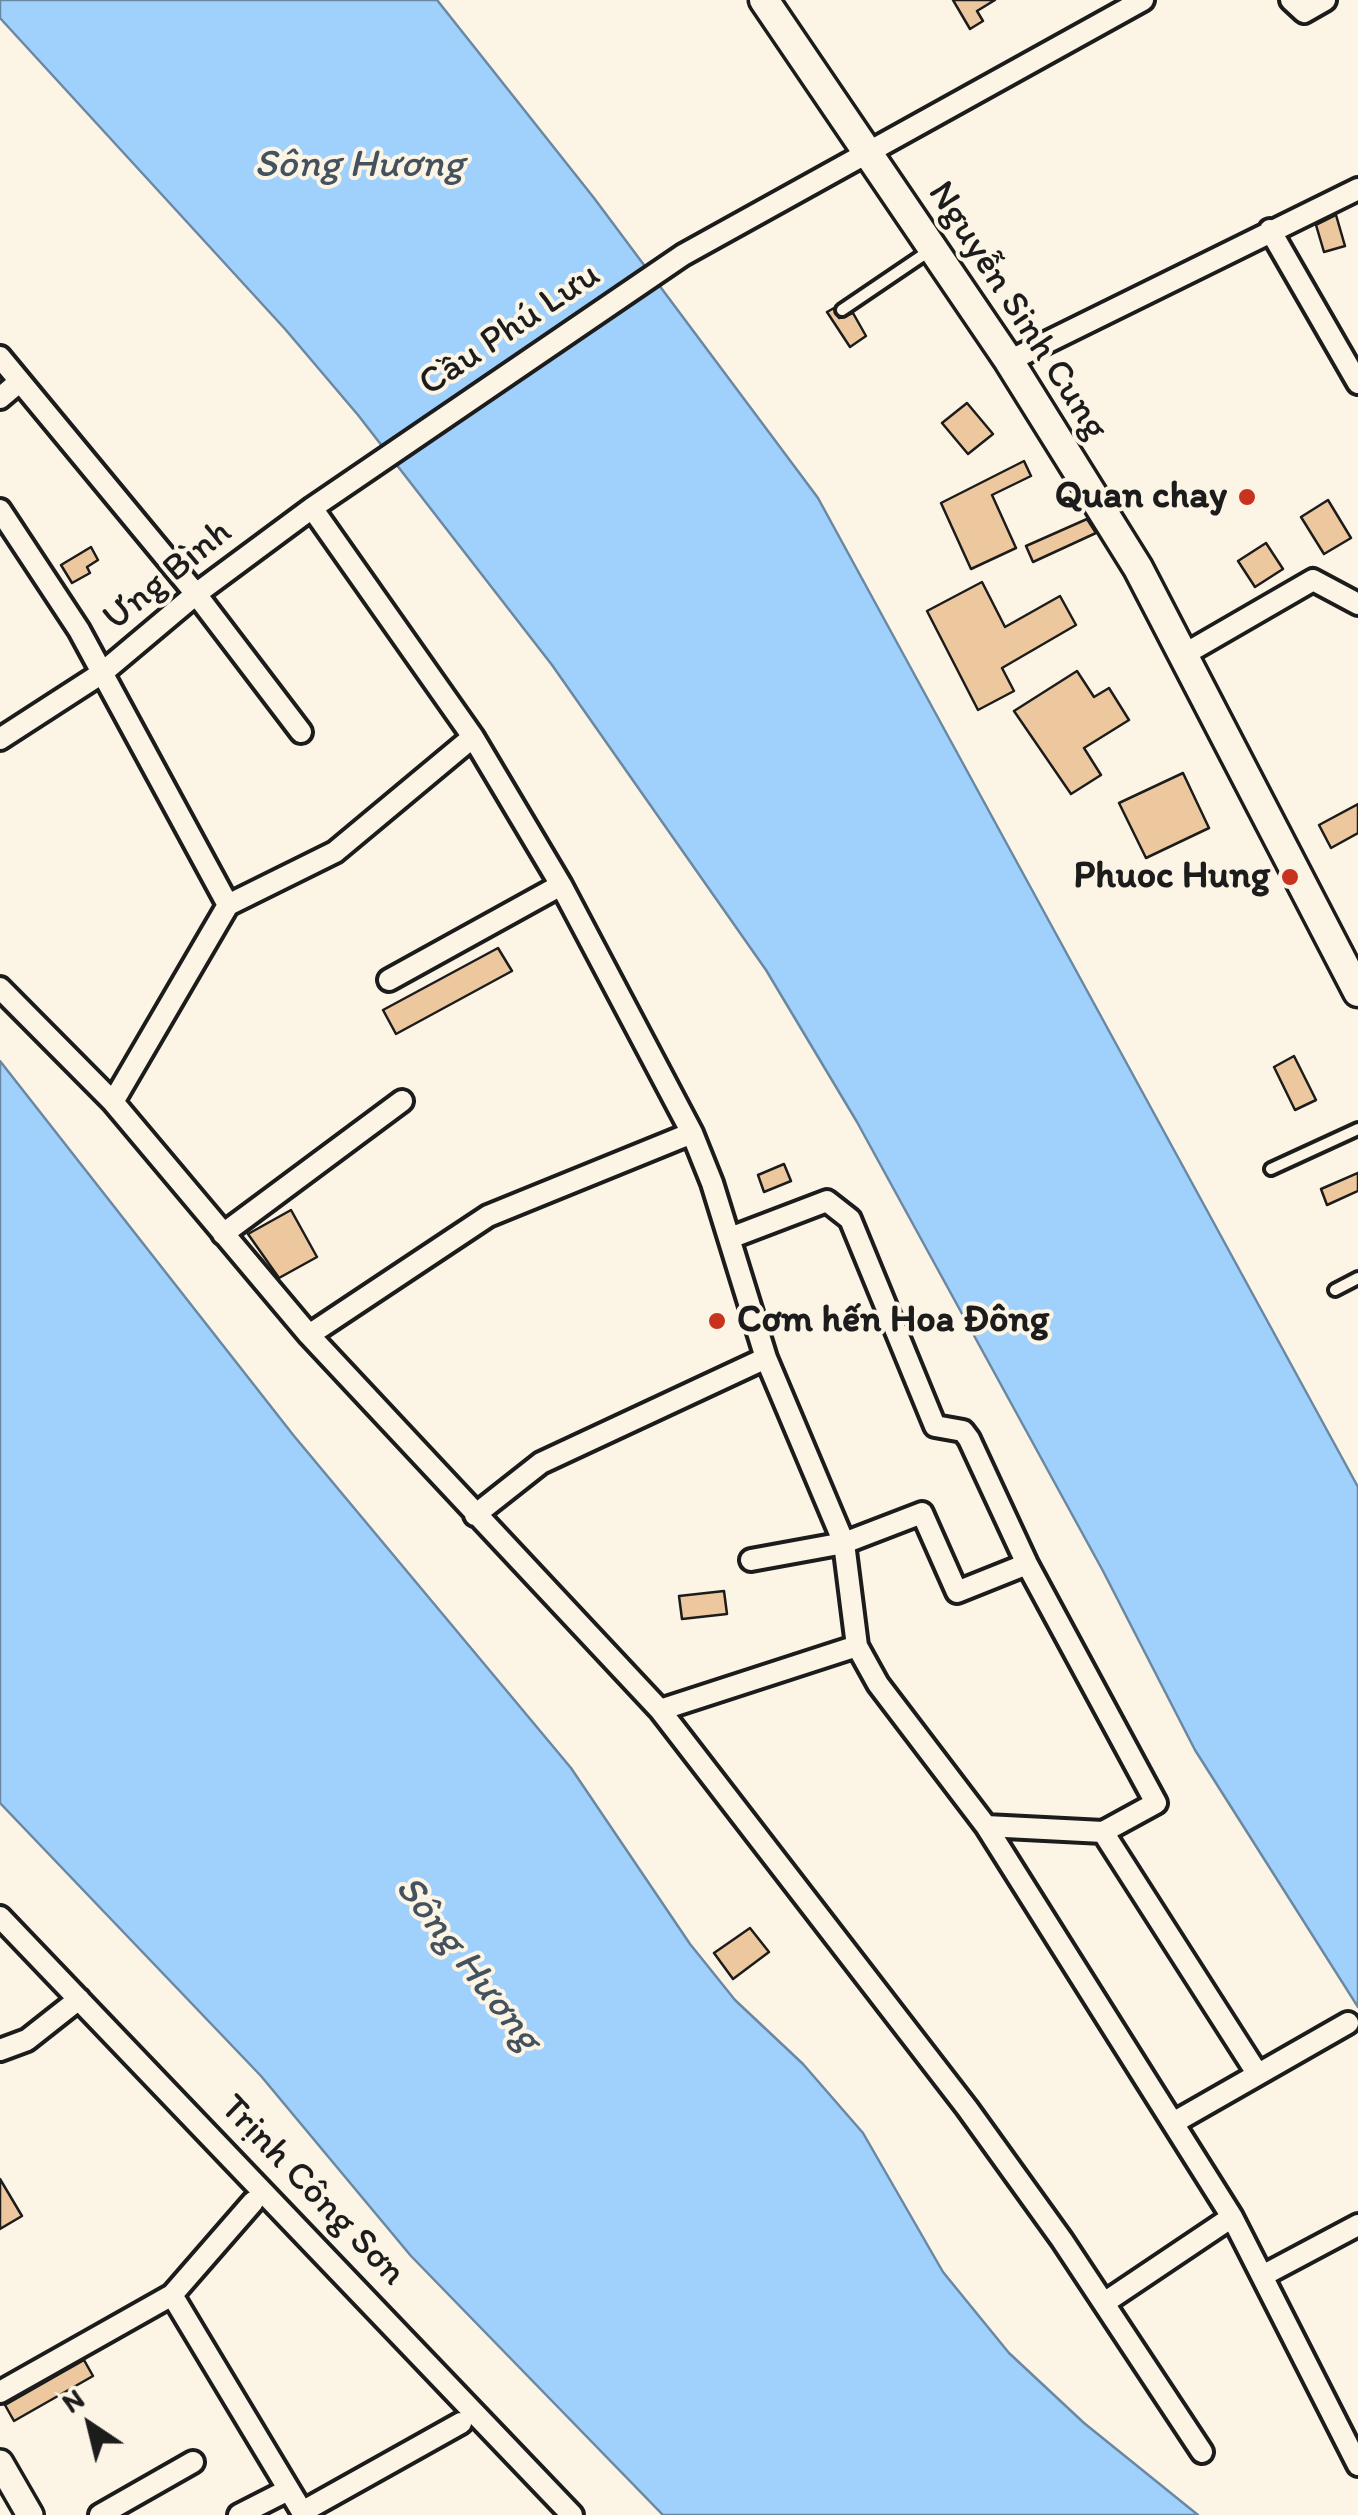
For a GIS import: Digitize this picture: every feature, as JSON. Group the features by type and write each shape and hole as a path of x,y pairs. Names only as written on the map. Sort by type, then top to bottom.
{"main road":[{"name":"Nguyễn Sinh Cung","path":"764,0 1010,362 1138,568 1354,977"}],"street":[{"path":"865,150 1107,9 1143,0"},
{"path":"1292,0 1304,12 1325,0"},
{"name":"Cầu Phú Lưu","path":"376,464 683,255 865,150"},
{"path":"1010,362 1358,189"},
{"path":"1270,230 1358,384"},
{"path":"0,357 196,594 301,732"},
{"path":"0,398 20,382"},
{"name":"Ưng Bình","path":"0,738 102,674 196,594 376,464"},
{"path":"312,508 473,737 561,885 692,1133 730,1238 766,1358 844,1542 857,1646 878,1684 986,1826 1232,2217 1358,2465"},
{"path":"0,510 79,630 228,905"},
{"path":"1185,654 1314,580 1358,604"},
{"path":"113,1102 228,905 334,852 473,737"},
{"path":"389,980 561,885"},
{"path":"0,988 113,1102 308,1335 660,1710 906,2026 1104,2302 1202,2452"},
{"path":"223,1234 402,1101"},
{"path":"308,1335 488,1216 692,1133"},
{"path":"730,1238 827,1201 850,1219 935,1426 963,1431 969,1439 1027,1564 1156,1802 1103,1832 986,1826"},
{"path":"475,1515 541,1463 766,1358"},
{"path":"751,1560 844,1542 922,1513 957,1592 1027,1564"},
{"path":"660,1710 857,1646"},
{"path":"1103,1832 1257,2073"},
{"name":"Trịnh Công Sơn","path":"0,1917 572,2515"},
{"path":"0,2050 28,2040 79,1999"},
{"path":"1172,2123 1348,2023"},
{"path":"0,2392 172,2295 253,2202"},
{"path":"1104,2302 1232,2217"},
{"path":"1264,2275 1358,2224"},
{"path":"172,2295 303,2514 462,2423"},
{"path":"100,2515 193,2462"},
{"path":"0,2463 30,2515"},
{"path":"239,2515 288,2490"}],"lane":[{"path":"842,310 932,249"},
{"path":"1272,1169 1358,1129"},
{"path":"1334,1290 1358,1278"}],"water":[{"name":"Sông Hương","path":"0,0 437,0 594,198 818,498 1358,1487 1358,2007 1195,1750 1103,1571 857,1122 766,970 552,665 358,415 285,329 0,18"},
{"name":"Sông Hương","path":"0,1061 294,1436 571,1768 690,1944 735,2000 803,2064 863,2133 943,2272 1009,2353 1084,2423 1198,2515 663,2515 411,2256 261,2076 0,1803"}],"building":[{"path":"953,0 995,0 977,11 983,21 970,29"},
{"path":"1336,215 1345,246 1324,252 1316,225"},
{"path":"834,308 839,318 853,313 866,336 850,347 827,312"},
{"path":"967,403 993,434 968,454 942,423"},
{"path":"1024,461 1031,476 992,495 1016,548 971,569 941,503"},
{"path":"1328,500 1351,538 1324,554 1301,517"},
{"path":"1087,519 1096,533 1033,562 1026,546"},
{"path":"1266,543 1283,569 1255,587 1238,561"},
{"path":"91,547 98,560 87,567 90,573 72,583 61,565"},
{"path":"982,582 1005,627 1060,596 1076,625 1002,668 1014,691 978,710 927,611"},
{"path":"1077,671 1094,697 1109,688 1129,720 1084,748 1101,775 1071,794 1014,711"},
{"path":"1183,773 1209,828 1146,858 1119,803"},
{"path":"1358,804 1358,833 1331,848 1319,825"},
{"path":"498,948 512,971 396,1034 383,1010"},
{"path":"1294,1056 1316,1100 1295,1110 1274,1067"},
{"path":"784,1164 791,1181 764,1192 758,1175"},
{"path":"1358,1173 1358,1191 1327,1205 1321,1189"},
{"path":"291,1210 317,1257 279,1278 248,1234"},
{"path":"724,1591 727,1614 682,1619 679,1596"},
{"path":"750,1928 769,1952 733,1979 714,1953"},
{"path":"0,2179 22,2216 0,2229"},
{"path":"84,2360 93,2376 14,2421 5,2405"}],"place":[{"name":"Quan chay","path":"1247,497"},
{"name":"Phuoc Hung","path":"1290,877"},
{"name":"Cơm hến Hoa Đông","path":"717,1321"}]}
